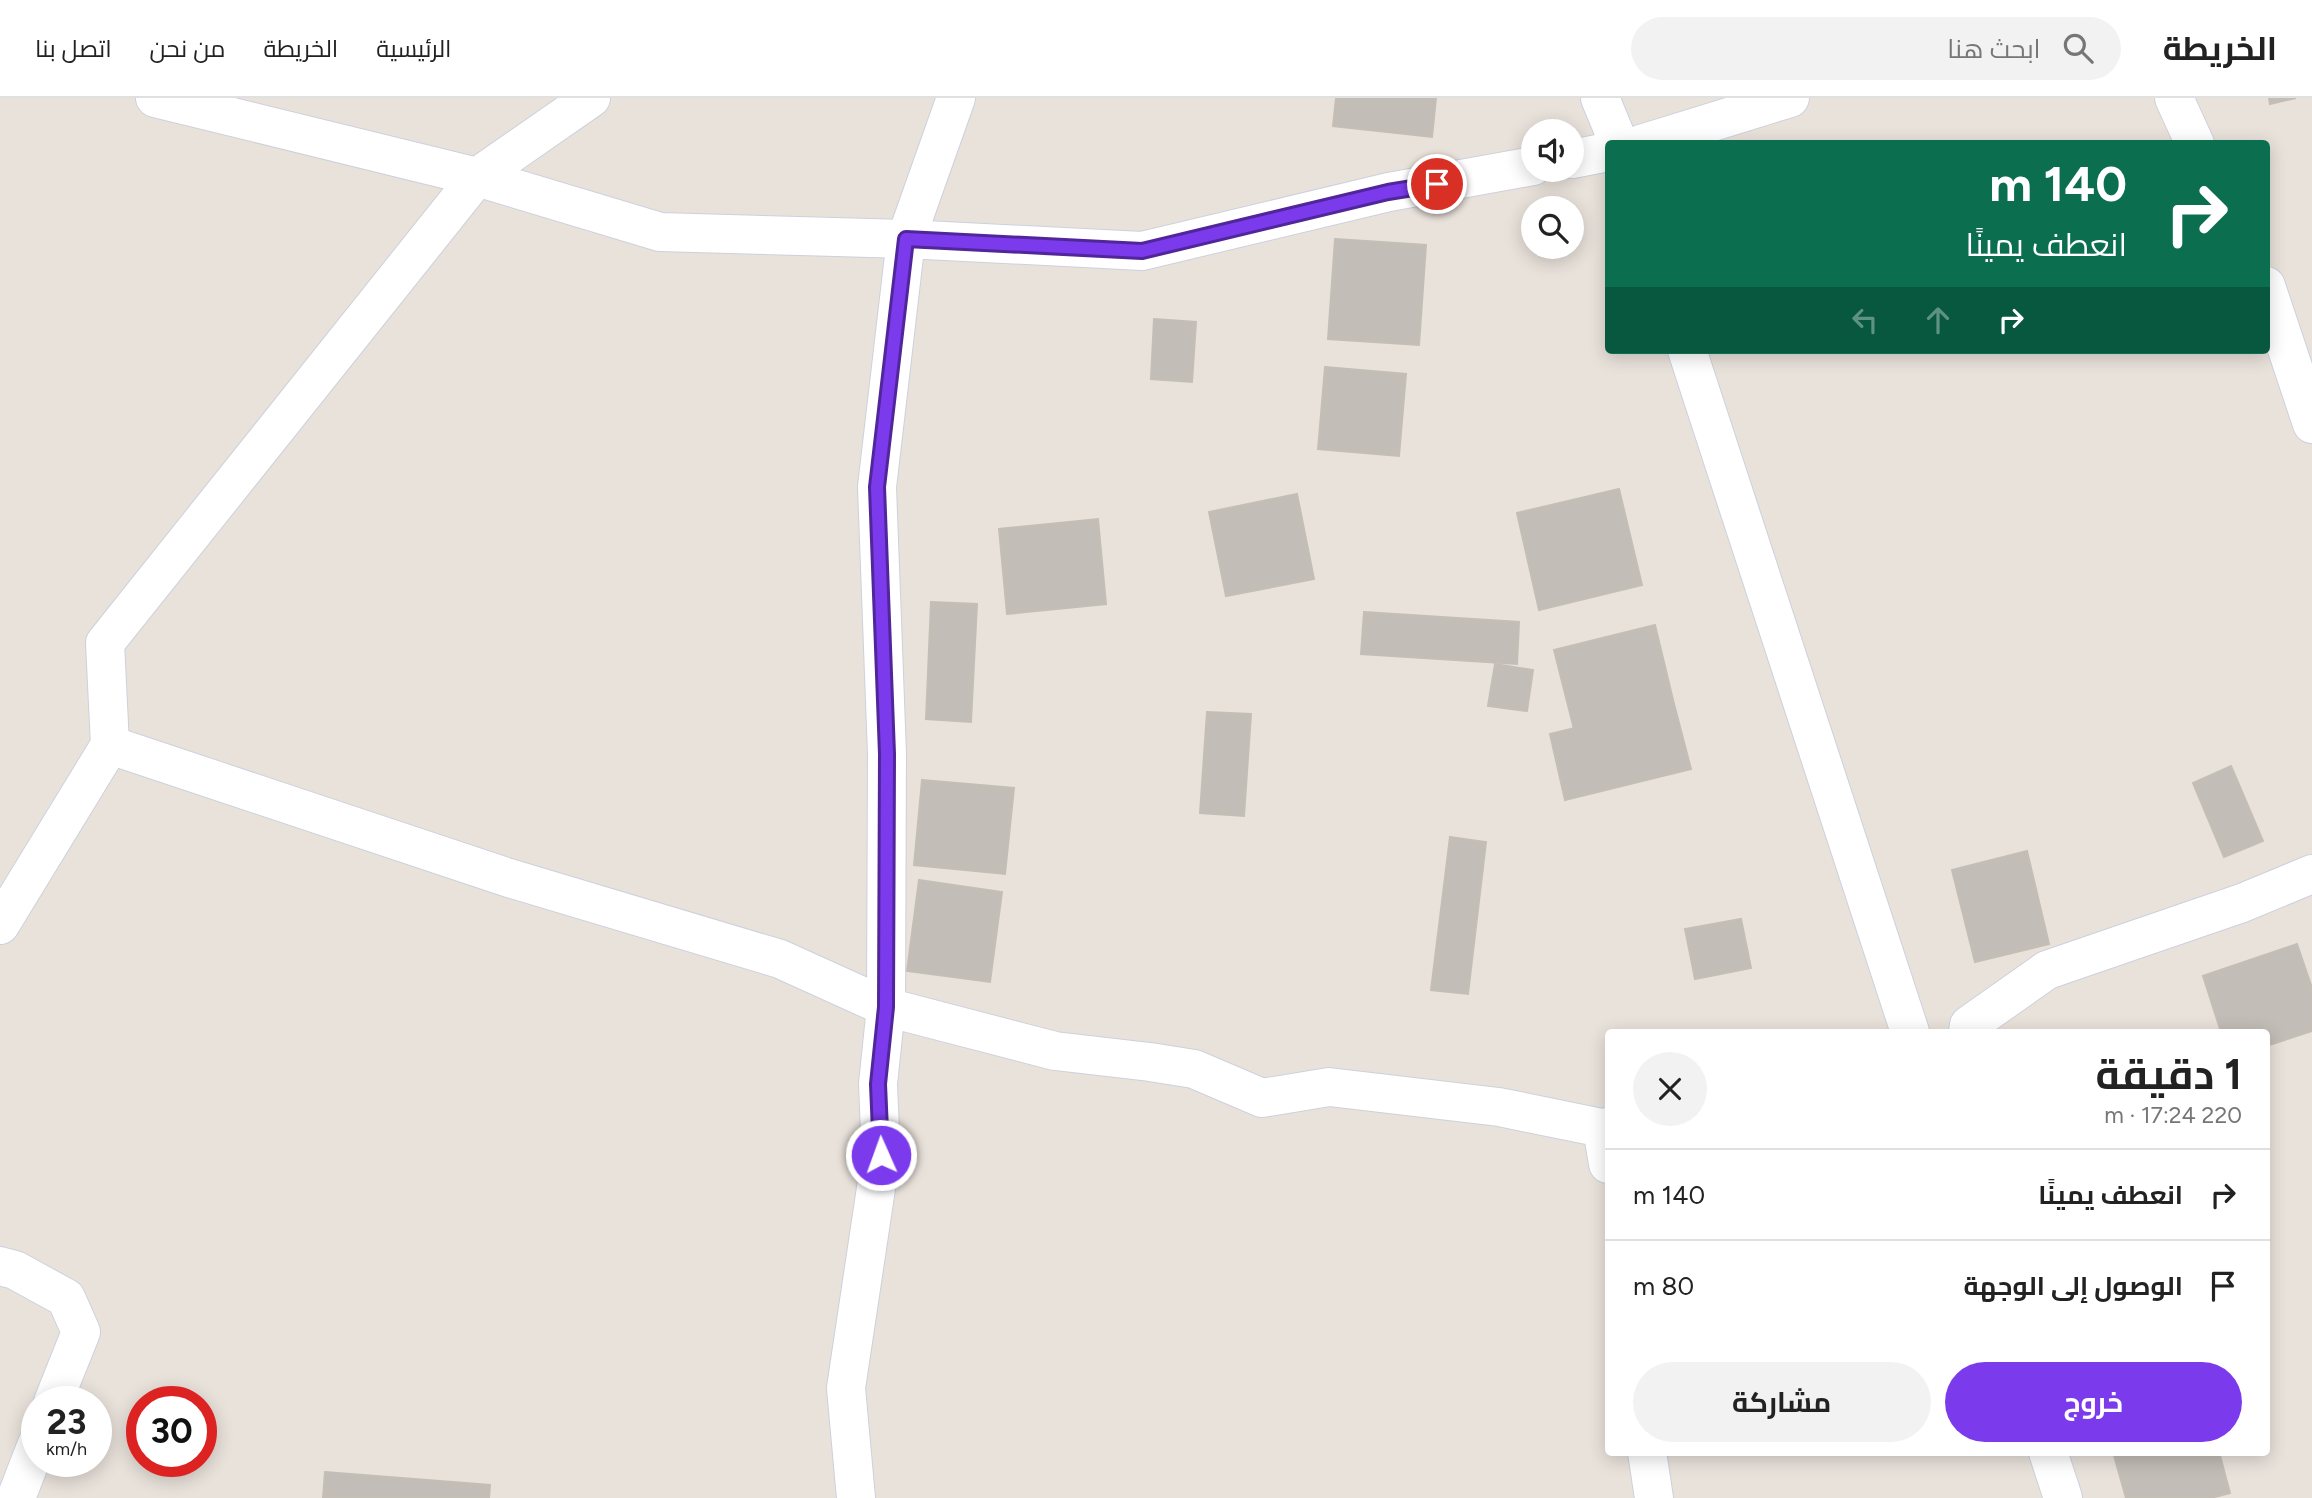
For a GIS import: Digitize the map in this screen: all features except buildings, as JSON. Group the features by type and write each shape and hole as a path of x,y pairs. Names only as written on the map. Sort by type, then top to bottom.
{"street":[{"path":"155,98 477,177 660,232 906,239 1142,251 1388,192 1521,168"},
{"path":"0,925 110,745 105,643 477,177 590,98"},
{"path":"856,1498 846,1388 881,1155 878,1084 886,1007 887,754 877,487 906,239 956,98"},
{"path":"1600,98 1617,140"},
{"path":"1655,140 1790,98"},
{"path":"2174,98 2193,140"},
{"path":"1584,157 1605,153"},
{"path":"2270,298 2312,424"},
{"path":"1688,354 1909,1029"},
{"path":"110,745 509,878 780,959 886,1007 1055,1051 1194,1069 1262,1098 1329,1087 1499,1108 1605,1139"},
{"path":"1968,1029 1969,1025 2048,970 2242,903 2312,874"},
{"path":"0,1266 15,1270 66,1298 81,1332 59,1386"},
{"path":"1648,1456 1654,1498"},
{"path":"2049,1456 2063,1498"},
{"path":"16,1498 24,1477"}],"route":[{"path":"881,1155 878,1084 886,1007 887,754 877,487 906,239 1142,251 1388,192 1437,184"}]}
